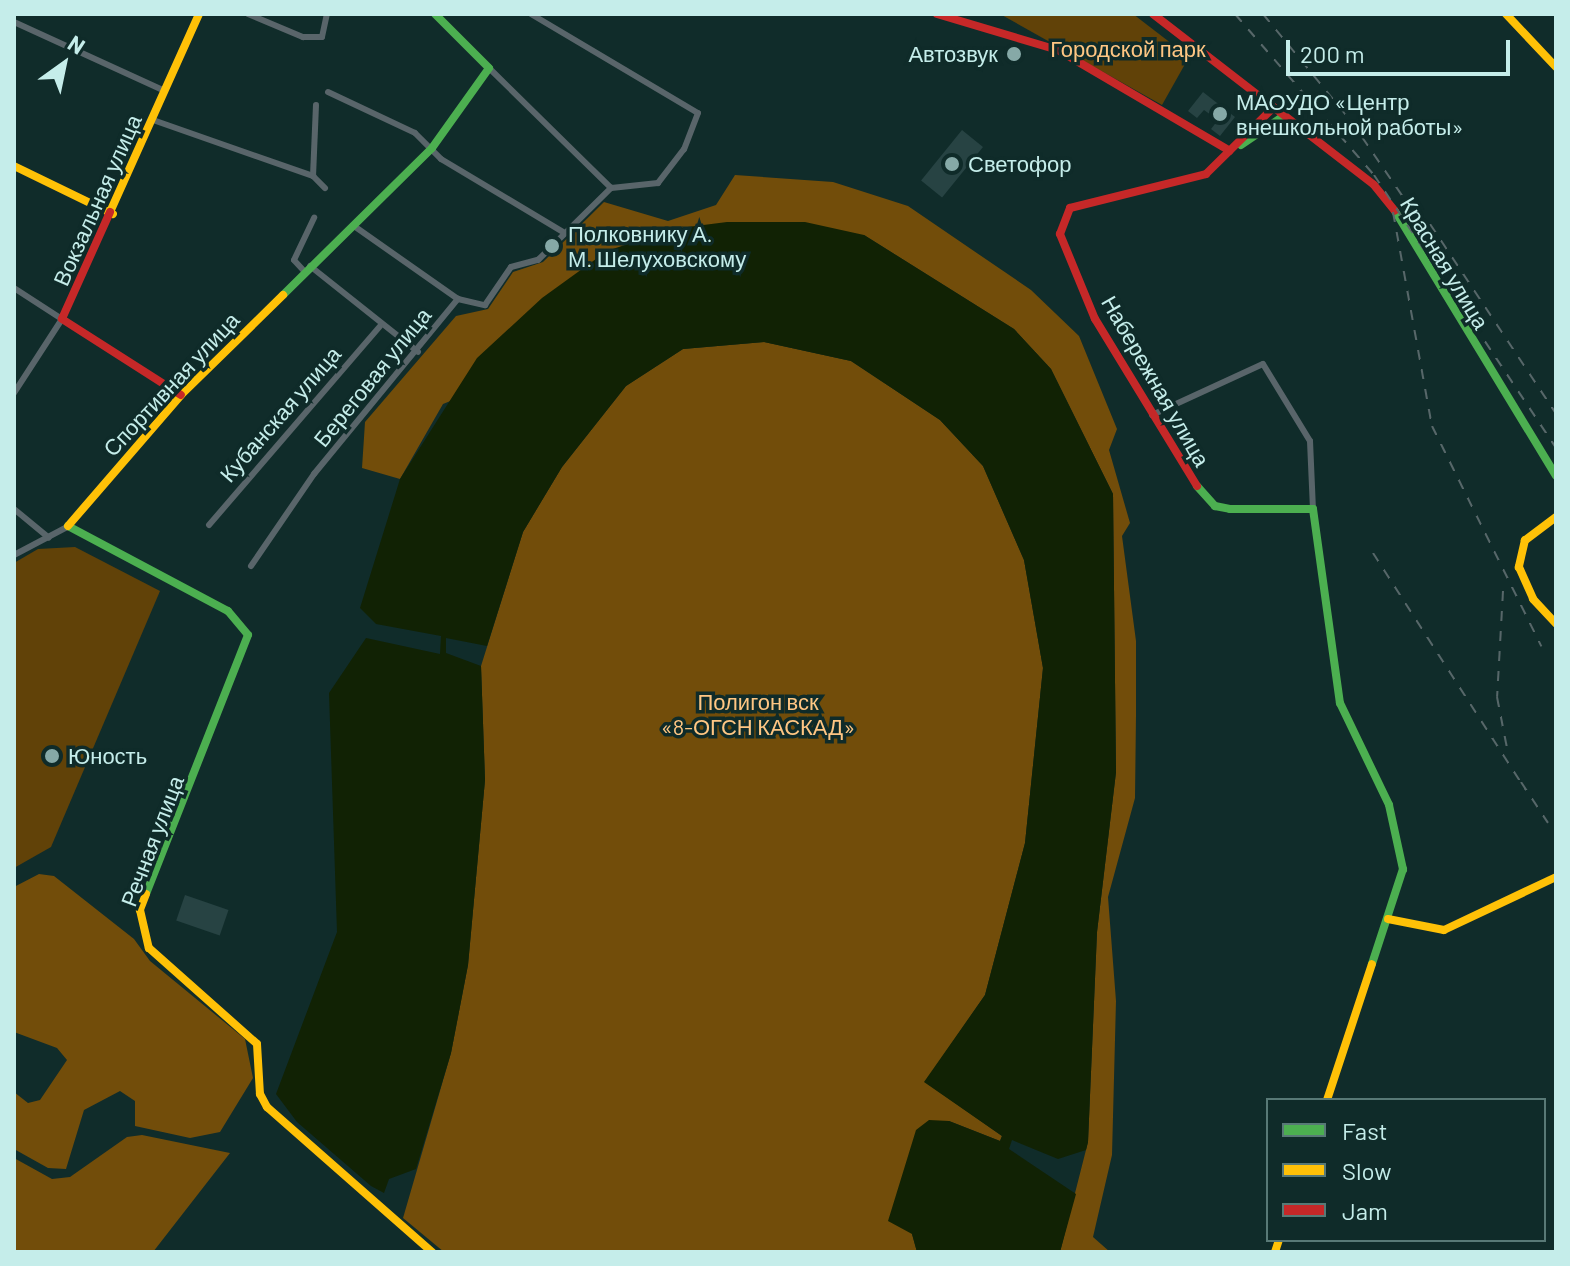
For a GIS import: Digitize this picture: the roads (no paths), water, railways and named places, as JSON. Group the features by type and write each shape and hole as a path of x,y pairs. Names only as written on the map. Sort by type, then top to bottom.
{"main road":[{"name":"Вокзальная улица","path":"62,319 113,214 199,14"},
{"path":"937,14 1058,50 1230,151"},
{"name":"Красная улица","path":"1153,14 1355,167 1403,221 1556,476"},
{"path":"1506,14 1556,67"},
{"path":"438,15 489,68"},
{"name":"Спортивная улица","path":"67,527 181,395 432,148 489,68"},
{"path":"1230,151 1274,107"},
{"path":"1230,151 1285,115"},
{"name":"Набережная улица","path":"1230,151 1206,174 1085,202 1060,221 1095,319 1152,415 1215,506 1313,509"},
{"path":"14,166 113,214"},
{"path":"62,319 181,395"},
{"path":"1313,509 1340,703 1401,843 1403,869 1328,1098"},
{"path":"1556,517 1525,540 1519,567 1533,599 1556,624"},
{"name":"Речная улица","path":"67,527 228,611 248,635 140,910 149,948 257,1044 260,1094 267,1107 432,1252"},
{"path":"1388,919 1444,930 1556,877"}],"street":[{"path":"248,14 303,37 322,37 327,14"},
{"path":"489,68 611,188 658,183 684,149 698,113 531,14"},
{"path":"14,22 165,91"},
{"path":"328,92 415,133 432,148 563,232"},
{"path":"313,176 316,105"},
{"path":"153,120 313,176 325,188"},
{"name":"Береговая улица","path":"251,566 314,474 418,352 458,299 485,305 511,267 538,260 611,188"},
{"path":"314,218 294,260 418,352"},
{"path":"354,226 458,299"},
{"path":"14,288 62,319"},
{"name":"Вокзальная улица","path":"14,393 62,319"},
{"name":"Кубанская улица","path":"209,525 380,326"},
{"path":"1152,415 1263,364 1310,441 1313,509"},
{"path":"14,509 49,538"},
{"name":"Спортивная улица","path":"14,555 67,527"}],"railway":[{"path":"1235,14 1374,175 1556,448"},
{"path":"1263,14 1351,121 1431,238"},
{"path":"1393,212 1432,426 1541,646"},
{"path":"1430,224 1556,414"},
{"path":"1373,553 1525,789"},
{"path":"1503,591 1497,697 1508,753"},
{"path":"1521,782 1548,823"}],"place":[{"name":"Автозвук","path":"1014,54"},
{"name":"МАОУДО «Центр внешкольной работы»","path":"1220,114"},
{"name":"Светофор","path":"952,164"},
{"name":"Полковнику А. М. Шелуховскому","path":"552,246"},
{"name":"Юность","path":"52,756"}],"park label":[{"name":"Городской парк","path":"1128,49"},
{"name":"Полигон вск «8-ОГСН КАСКАД»","path":"758,714"}]}
